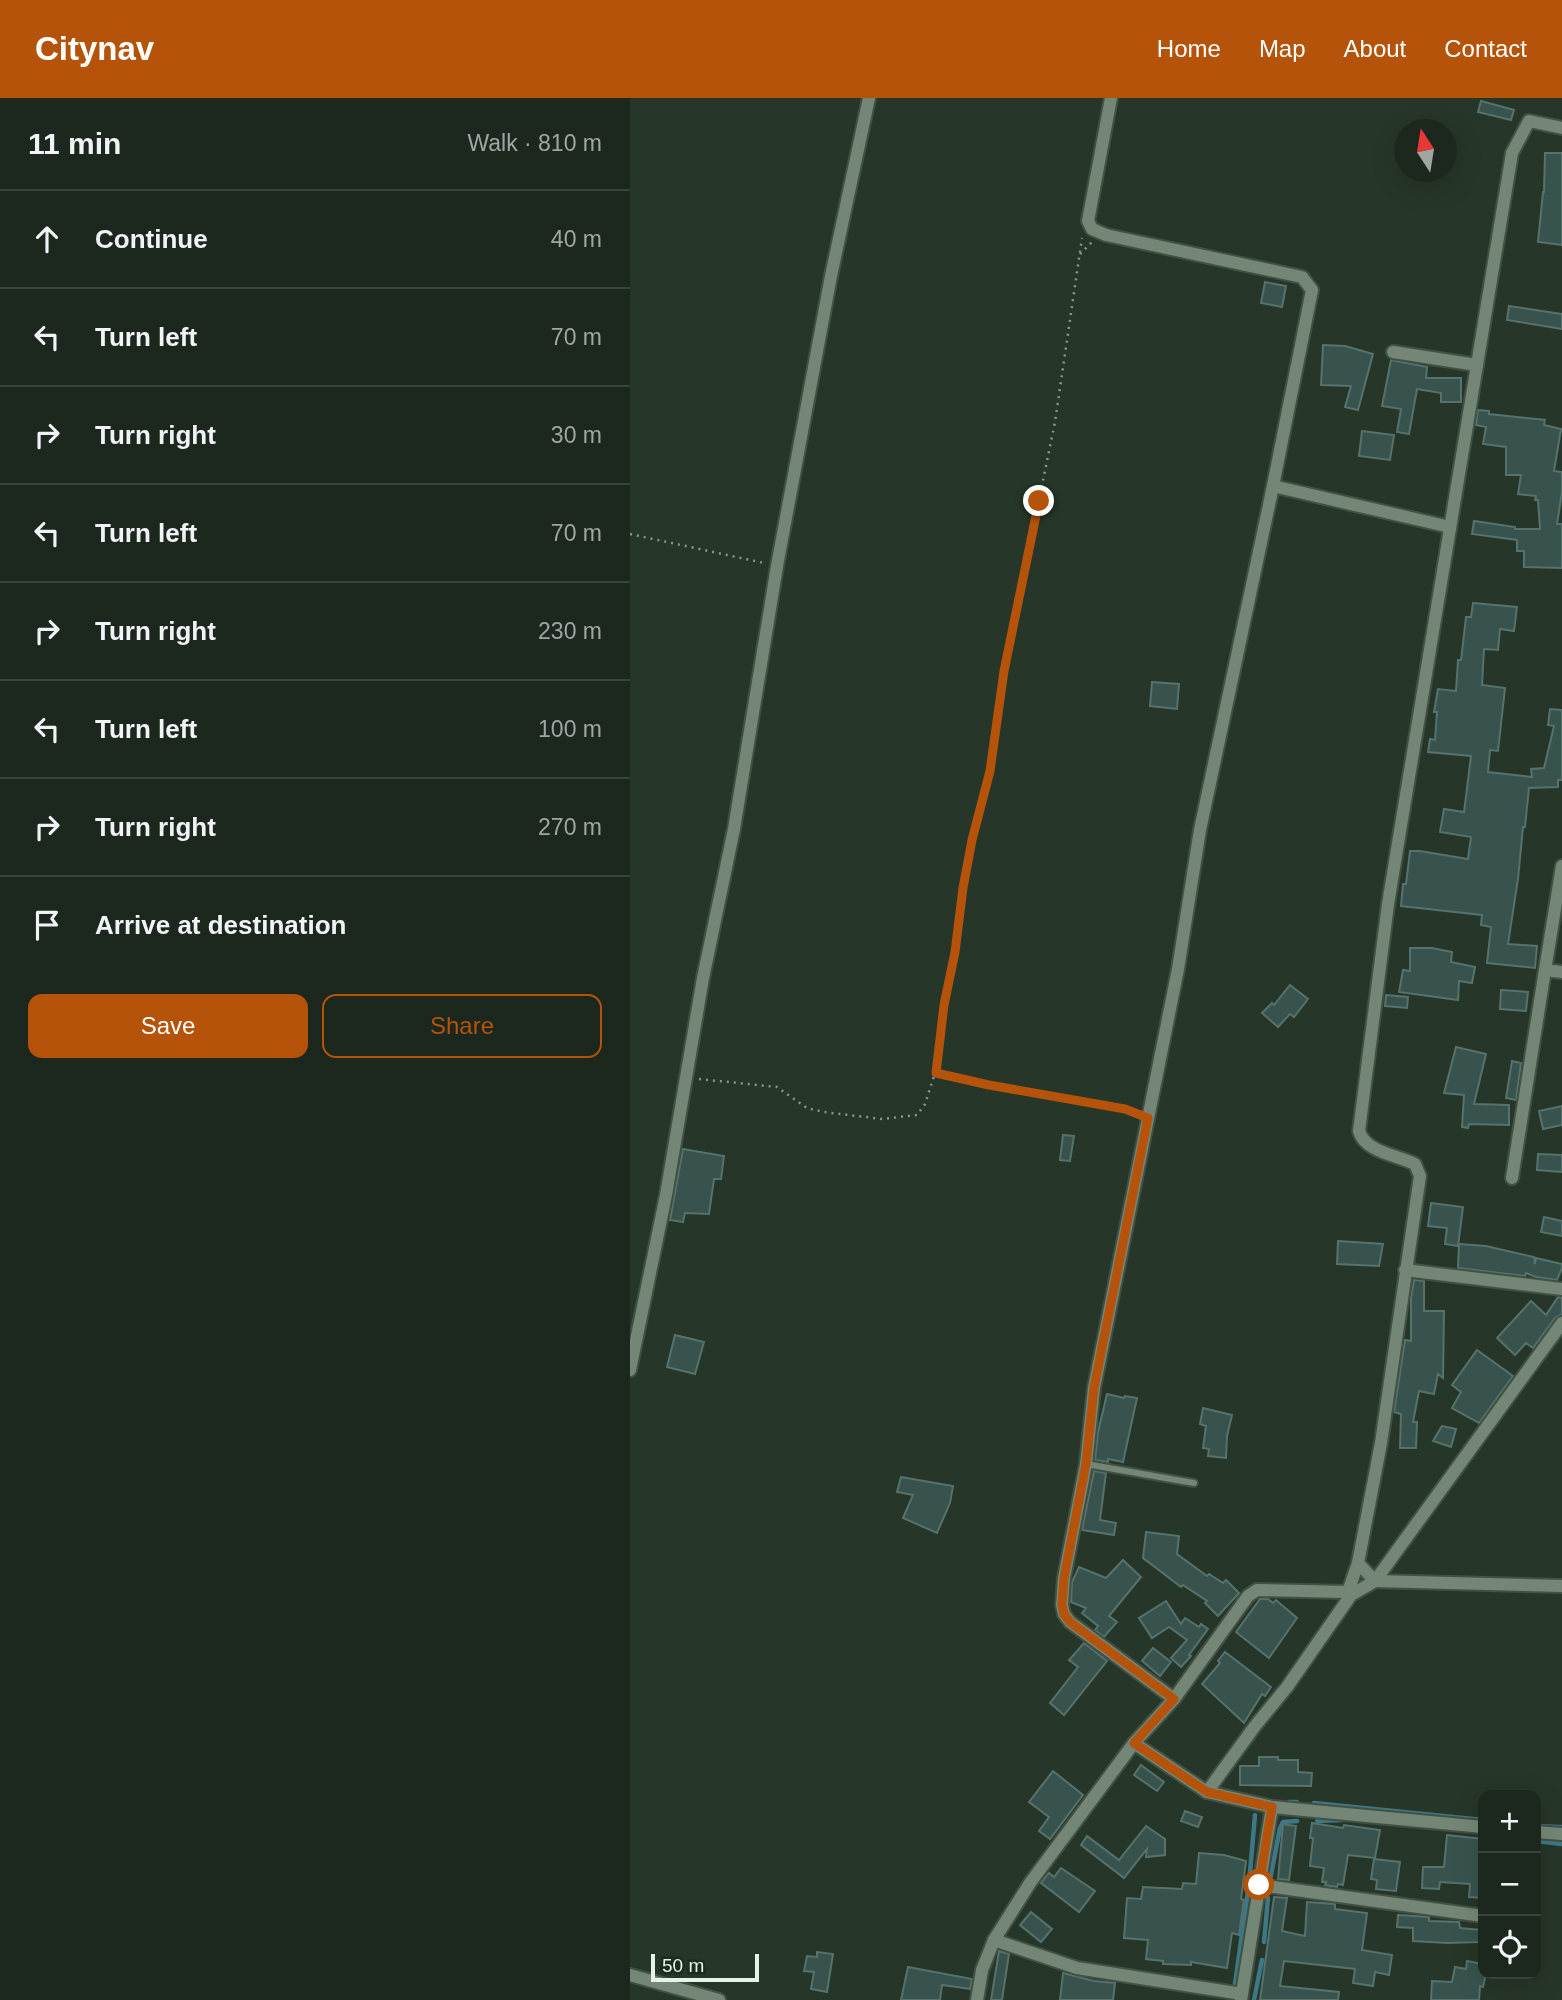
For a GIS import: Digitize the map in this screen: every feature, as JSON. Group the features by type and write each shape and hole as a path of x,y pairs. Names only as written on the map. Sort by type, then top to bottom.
{"street":[{"path":"630,1370 666,1195 706,964 734,829 831,276 869,98"},
{"path":"1111,98 1088,221 1092,229 1099,233 1302,277 1312,289 1200,830 1178,969 1094,1388 1086,1464 1064,1578 1062,1605 1070,1622 1174,1699"},
{"path":"1207,1792 1287,1687 1350,1594 1358,1563 1381,1443 1420,1176 1415,1164 1367,1145 1361,1138 1359,1122 1388,904 1512,153 1529,121 1562,128"},
{"path":"1393,352 1477,365"},
{"path":"1273,486 1450,527"},
{"path":"1512,1178 1562,866"},
{"path":"1545,970 1562,972"},
{"path":"1405,1270 1562,1289"},
{"path":"977,2000 982,1970 994,1940 1030,1883 1134,1743 1174,1699 1242,1603 1256,1590 1350,1594 1375,1581 1562,1323"},
{"path":"1358,1563 1375,1581 1562,1586"},
{"path":"1134,1743 1207,1792 1272,1807 1478,1827"},
{"path":"994,1940 1077,1968 1241,1997 1272,1807"},
{"path":"1541,1832 1562,1834"},
{"path":"1259,1885 1478,1915"},
{"path":"630,1975 719,2000"}],"lane":[{"path":"1086,1464 1194,1483"}],"path":[{"path":"686,1078 777,1087 807,1108 881,1119 917,1115 925,1104 936,1073 963,888 990,771 1004,671 1055,422 1080,254 1088,221"},
{"path":"630,534 778,566"},
{"path":"936,1073 1125,1109 1148,1118"}],"building":[{"path":"1481,101 1514,110 1511,120 1478,112"},
{"path":"1545,153 1562,153 1562,245 1538,242"},
{"path":"1265,282 1286,286 1282,307 1261,303"},
{"path":"1509,306 1562,314 1562,329 1507,320"},
{"path":"1323,345 1345,346 1373,354 1358,410 1345,407 1351,386 1321,385"},
{"path":"1391,360 1427,367 1426,378 1461,378 1461,402 1441,402 1441,393 1417,389 1409,434 1397,432 1401,409 1382,406"},
{"path":"1478,410 1489,411 1489,414 1545,420 1544,425 1561,429 1554,471 1562,472 1557,524 1562,524 1562,568 1524,567 1524,551 1517,551 1517,540 1472,534 1474,521 1515,529 1540,529 1536,496 1518,494 1521,475 1506,475 1506,447 1483,444 1486,427 1476,425"},
{"path":"1362,431 1394,435 1390,460 1359,456"},
{"path":"1473,603 1517,607 1514,631 1500,629 1498,650 1484,649 1482,685 1505,688 1498,751 1490,750 1488,772 1532,777 1531,769 1544,768 1554,726 1548,725 1550,709 1562,710 1562,780 1558,780 1558,787 1529,788 1508,944 1537,946 1535,968 1487,963 1491,927 1481,925 1482,915 1401,906 1410,851 1468,859 1471,837 1440,832 1444,809 1464,812 1471,756 1428,752 1430,739 1435,740 1437,712 1434,712 1438,689 1456,691 1458,660 1461,660 1466,617 1471,617"},
{"path":"1152,682 1179,684 1177,709 1150,706"},
{"path":"1410,948 1452,952 1451,962 1475,967 1472,983 1459,981 1458,1000 1399,992 1403,970 1410,971"},
{"path":"1290,985 1308,999 1294,1017 1290,1014 1278,1027 1262,1013 1272,1003 1274,1005"},
{"path":"1501,990 1528,992 1526,1011 1500,1009"},
{"path":"1386,995 1408,997 1407,1008 1385,1006"},
{"path":"1456,1047 1486,1054 1474,1104 1509,1105 1509,1125 1469,1124 1468,1128 1462,1127 1464,1095 1444,1093"},
{"path":"1512,1061 1521,1063 1516,1100 1506,1098"},
{"path":"1562,1106 1562,1125 1543,1129 1539,1111"},
{"path":"1063,1135 1074,1136 1070,1161 1060,1160"},
{"path":"683,1149 724,1156 721,1179 714,1179 709,1214 685,1213 683,1222 670,1220"},
{"path":"1538,1154 1562,1155 1562,1172 1537,1170"},
{"path":"1431,1203 1463,1207 1458,1246 1445,1244 1447,1228 1428,1226"},
{"path":"1544,1217 1562,1221 1562,1236 1541,1232"},
{"path":"1338,1241 1383,1244 1379,1266 1337,1264"},
{"path":"1459,1244 1486,1246 1534,1257 1535,1264 1536,1258 1562,1264 1562,1268 1557,1280 1526,1273 1525,1276 1458,1268"},
{"path":"1414,1280 1424,1281 1424,1311 1444,1311 1443,1378 1438,1374 1434,1394 1419,1391 1413,1422 1417,1422 1416,1448 1400,1448 1401,1414 1394,1412 1405,1340 1411,1341 1411,1298"},
{"path":"1558,1297 1562,1298 1562,1314 1555,1318 1533,1348 1526,1343 1515,1355 1497,1338 1531,1301 1546,1315"},
{"path":"675,1335 704,1342 695,1374 667,1367"},
{"path":"1477,1350 1513,1376 1479,1423 1452,1408 1461,1392 1452,1385"},
{"path":"1107,1394 1137,1398 1123,1462 1095,1460"},
{"path":"1203,1408 1232,1415 1226,1458 1208,1456 1209,1449 1203,1448 1206,1426 1200,1424"},
{"path":"1442,1426 1456,1429 1451,1447 1433,1441"},
{"path":"1094,1471 1106,1473 1100,1520 1116,1523 1114,1535 1082,1530"},
{"path":"901,1477 953,1486 950,1503 937,1533 903,1518 913,1495 897,1492"},
{"path":"1146,1532 1179,1536 1177,1554 1207,1576 1209,1574 1223,1583 1226,1580 1239,1593 1218,1616 1205,1603 1207,1601 1183,1585 1181,1587 1143,1558"},
{"path":"1123,1560 1141,1577 1109,1616 1117,1622 1104,1637 1095,1630 1098,1626 1082,1613 1086,1608 1071,1602 1072,1582 1079,1567 1106,1578"},
{"path":"1260,1599 1268,1599 1273,1603 1276,1600 1297,1618 1269,1658 1236,1632"},
{"path":"1166,1601 1181,1624 1185,1618 1208,1629 1181,1667 1171,1658 1187,1640 1169,1627 1152,1638 1139,1618"},
{"path":"1084,1643 1107,1661 1064,1715 1050,1703 1078,1667 1069,1660"},
{"path":"1153,1648 1171,1662 1160,1676 1142,1661"},
{"path":"1225,1652 1271,1687 1265,1696 1262,1694 1244,1723 1202,1684 1220,1663 1218,1661"},
{"path":"1259,1757 1298,1760 1298,1772 1312,1773 1311,1786 1240,1785 1240,1766 1259,1766"},
{"path":"1141,1765 1164,1782 1157,1791 1134,1775"},
{"path":"1053,1771 1083,1795 1050,1839 1039,1831 1049,1817 1029,1802"},
{"path":"1185,1811 1202,1817 1198,1827 1181,1821"},
{"path":"1312,1823 1380,1830 1375,1858 1348,1855 1343,1885 1325,1885 1326,1882 1322,1882 1324,1868 1310,1866"},
{"path":"1283,1824 1296,1826 1289,1880 1278,1879"},
{"path":"1146,1826 1165,1839 1165,1855 1146,1857 1147,1849 1124,1878 1081,1845 1087,1836 1119,1860"},
{"path":"1447,1835 1478,1838 1478,1898 1469,1897 1470,1884 1440,1882 1439,1889 1422,1888 1423,1867 1444,1867"},
{"path":"1199,1853 1224,1855 1246,1861 1239,1935 1232,1933 1227,1968 1191,1962 1191,1965 1163,1964 1163,1961 1146,1959 1148,1940 1124,1938 1127,1898 1141,1899 1143,1887 1182,1889 1183,1883 1196,1884"},
{"path":"1374,1859 1400,1862 1396,1891 1376,1889 1377,1880 1371,1879"},
{"path":"1061,1868 1095,1891 1079,1912 1041,1883 1049,1873 1054,1877"},
{"path":"1274,1897 1287,1898 1282,1931 1305,1936 1307,1902 1335,1904 1335,1909 1367,1913 1362,1950 1392,1955 1389,1975 1375,1972 1373,1986 1353,1983 1355,1969 1284,1961 1280,1986 1339,1992 1338,2000 1260,2000"},
{"path":"1031,1912 1052,1929 1041,1942 1020,1925"},
{"path":"1398,1915 1429,1917 1429,1921 1459,1922 1460,1928 1478,1930 1478,1942 1413,1941 1413,1928 1397,1927"},
{"path":"999,1951 1009,1954 1002,2000 991,2000"},
{"path":"817,1952 833,1954 827,1992 811,1989 814,1972 804,1971 807,1956 817,1957"},
{"path":"1467,1961 1478,1963 1478,1979 1485,1979 1483,1987 1480,1986 1479,2000 1431,2000 1432,1981 1452,1982 1455,1967 1466,1969"},
{"path":"908,1967 972,1979 970,1989 942,1985 940,2000 901,2000"},
{"path":"1063,1973 1115,1983 1113,2000 1060,2000"}],"waterway":[{"path":"1289,1802 1297,1802"},
{"path":"1314,1803 1478,1819"},
{"path":"1235,1984 1249,1884 1255,1815"},
{"path":"1317,1821 1342,1820"},
{"path":"1270,1880 1280,1828 1283,1822 1297,1821"},
{"path":"1541,1826 1562,1827"},
{"path":"1541,1842 1562,1844"},
{"path":"1264,1942 1268,1898"},
{"path":"1254,2000 1262,1960"}],"route":[{"path":"1039,501 1004,671 990,771 963,888 936,1073 1125,1109 1148,1118 1094,1388 1086,1464 1064,1578 1062,1605 1070,1622 1174,1699 1134,1743 1207,1792 1272,1807 1259,1885"}]}
